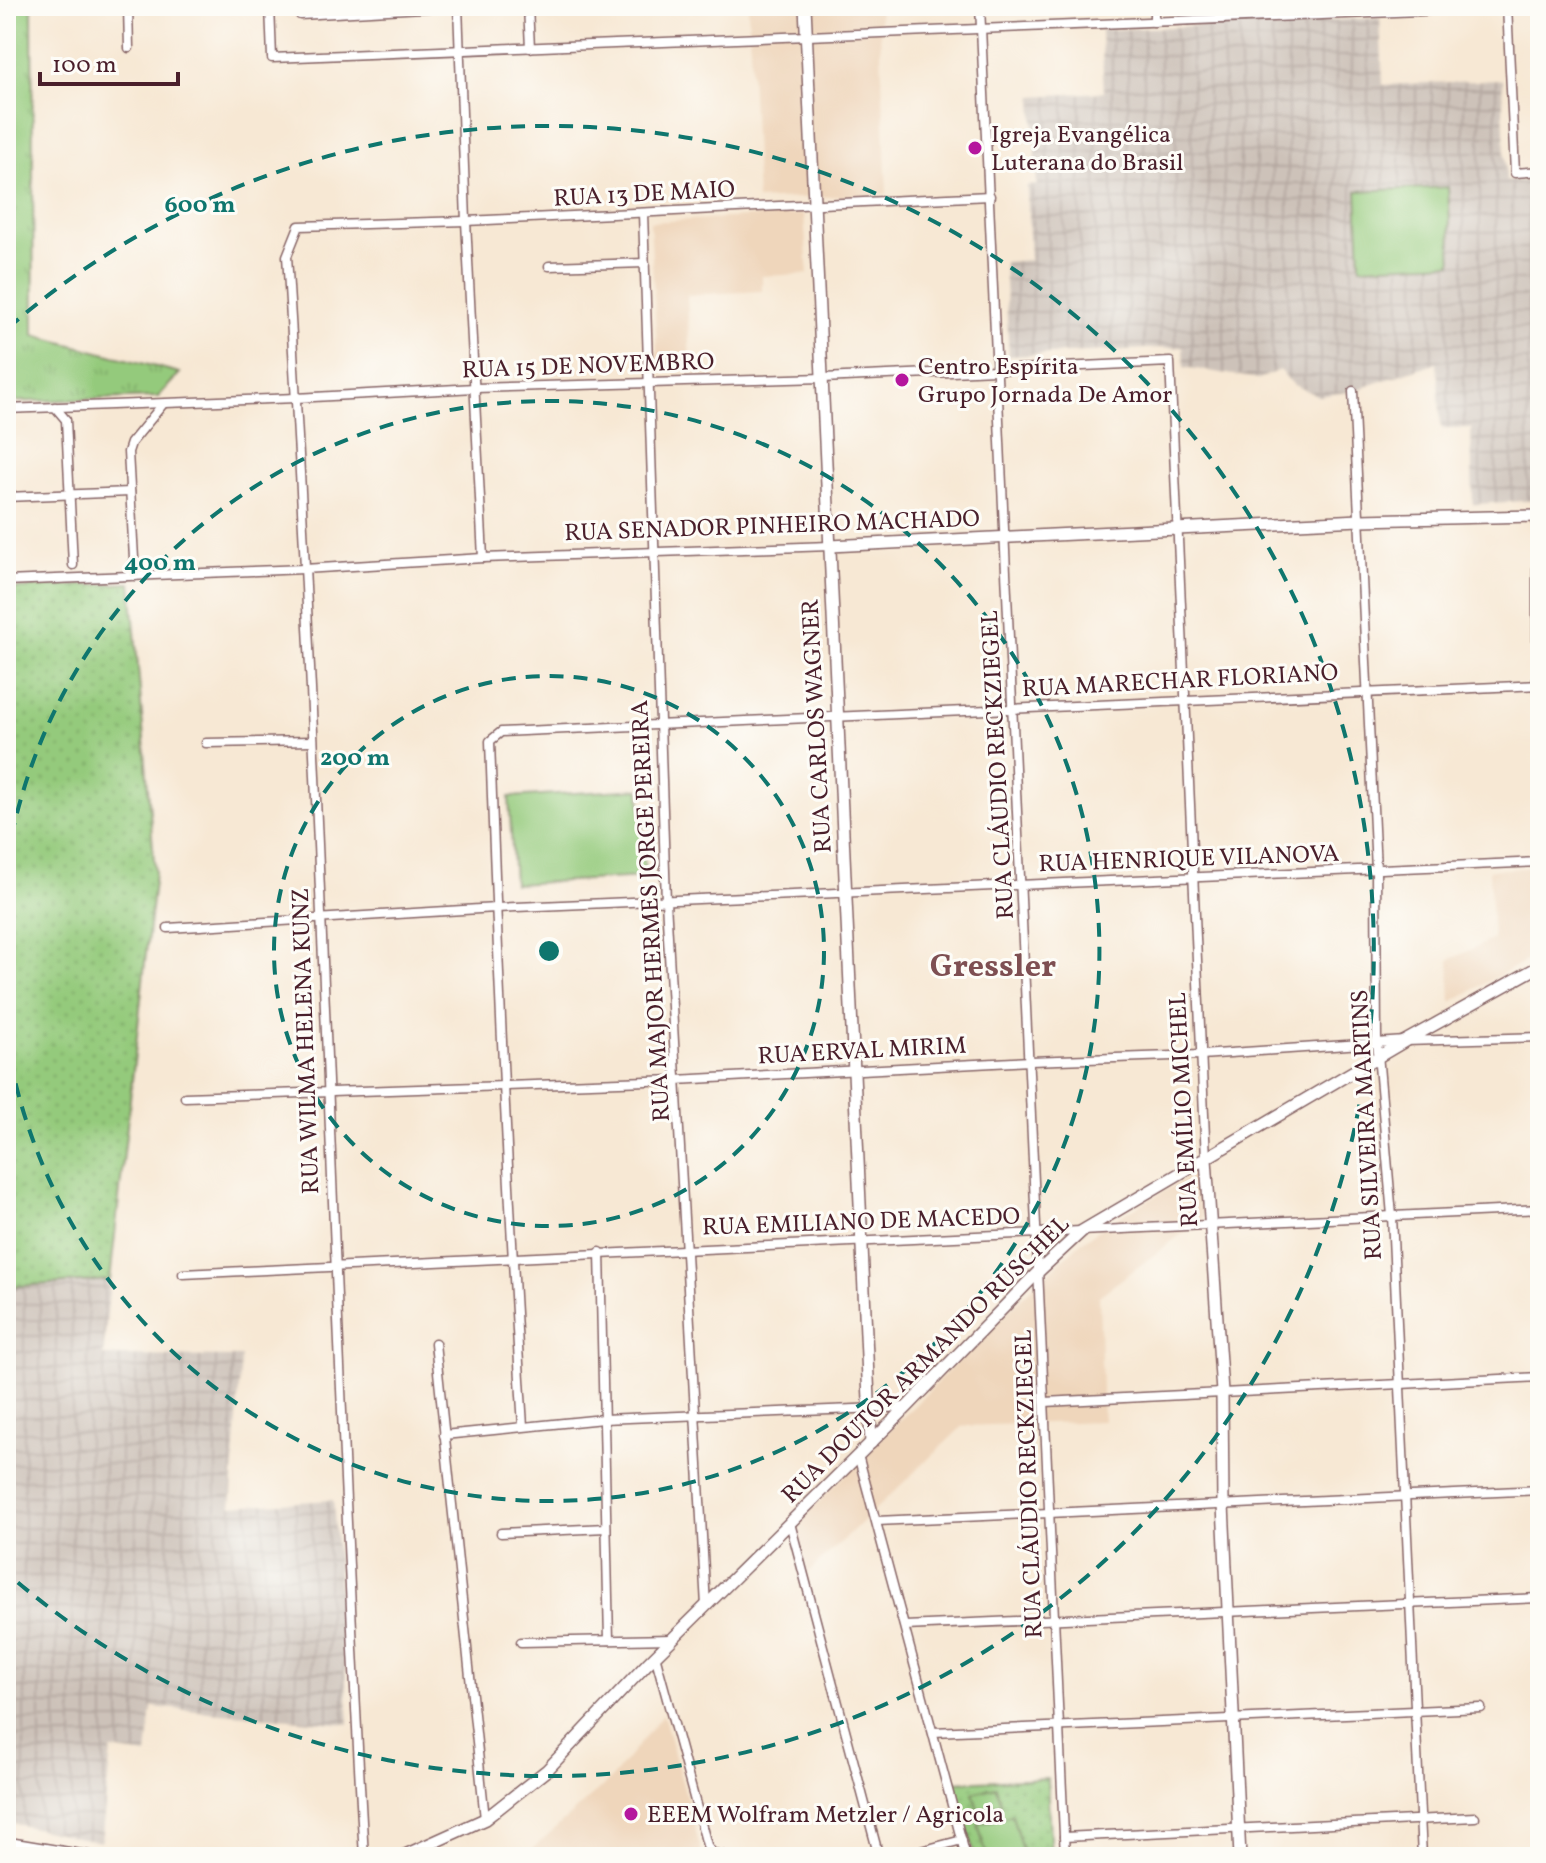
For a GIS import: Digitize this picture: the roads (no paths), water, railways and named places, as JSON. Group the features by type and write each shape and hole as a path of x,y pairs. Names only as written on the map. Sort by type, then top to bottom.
{"main road":[{"name":"RUA CARLOS WAGNER","path":"805,6 871,1443"},
{"name":"RUA SENADOR PINHEIRO MACHADO","path":"830,546 1360,520 1538,516"},
{"name":"RUA DOUTOR ARMANDO RUSCHEL","path":"401,1857 485,1819 547,1770 655,1655 1082,1231 1405,1041 1540,966"},
{"name":"RUA EMÍLIO MICHEL","path":"1206,1159 1222,1392 1223,1505 1240,1857"},
{"path":"6,1843 90,1857"}],"street":[{"path":"128,6 129,48"},
{"path":"270,6 272,58 982,30 1330,10 1540,6"},
{"path":"300,15 458,6 483,558"},
{"path":"528,6 530,48"},
{"name":"RUA CLÁUDIO RECKZIEGEL","path":"980,6 1065,1857"},
{"path":"1154,6 1154,22"},
{"path":"1507,7 1515,173 1540,171"},
{"name":"RUA 13 DE MAIO","path":"299,226 815,206 990,196"},
{"name":"RUA MAJOR HERMES JORGE PEREIRA","path":"643,213 666,901 706,1606"},
{"name":"RUA WILMA HELENA KUNZ","path":"299,226 287,256 364,1857"},
{"path":"549,266 645,263"},
{"name":"RUA 15 DE NOVEMBRO","path":"6,409 1170,362"},
{"name":"RUA EMÍLIO MICHEL","path":"1170,362 1206,1159"},
{"name":"RUA SILVEIRA MARTINS","path":"1353,391 1376,870 1377,1042 1392,1216 1422,1857"},
{"path":"135,576 128,452 163,404"},
{"path":"55,407 66,420 73,565"},
{"path":"6,497 130,492"},
{"path":"1538,516 1540,743"},
{"name":"RUA SENADOR PINHEIRO MACHADO","path":"6,581 483,558 830,546"},
{"name":"RUA MARECHAR FLORIANO","path":"496,908 490,741 501,732 1367,690 1538,685"},
{"path":"206,743 312,741"},
{"name":"RUA HENRIQUE VILANOVA","path":"168,928 496,908 1540,862"},
{"path":"496,908 523,1426"},
{"name":"RUA ERVAL MIRIM","path":"185,1097 676,1080 1201,1055 1377,1042 1540,1037"},
{"name":"RUA EMILIANO DE MACEDO","path":"183,1274 1540,1209"},
{"path":"600,1252 609,1640"},
{"path":"435,1343 485,1819"},
{"path":"1045,1402 1540,1377"},
{"path":"444,1435 603,1419 907,1407"},
{"path":"858,1455 966,1857"},
{"path":"877,1521 1540,1490"},
{"path":"790,1523 879,1857"},
{"path":"501,1533 606,1528"},
{"path":"905,1626 1540,1598"},
{"path":"521,1642 672,1639"},
{"path":"655,1655 707,1845 712,1853 731,1857"},
{"path":"933,1732 1481,1708"},
{"path":"1064,1837 1475,1817"},
{"path":"898,1857 962,1840"}],"place":[{"name":"Igreja Evangélica Luterana do Brasil","path":"975,148"},
{"name":"Centro Espírita Grupo Jornada De Amor","path":"902,380"},
{"name":"EEEM Wolfram Metzler / Agricola","path":"631,1814"}],"district":[{"name":"Gressler","path":"993,965"}]}
